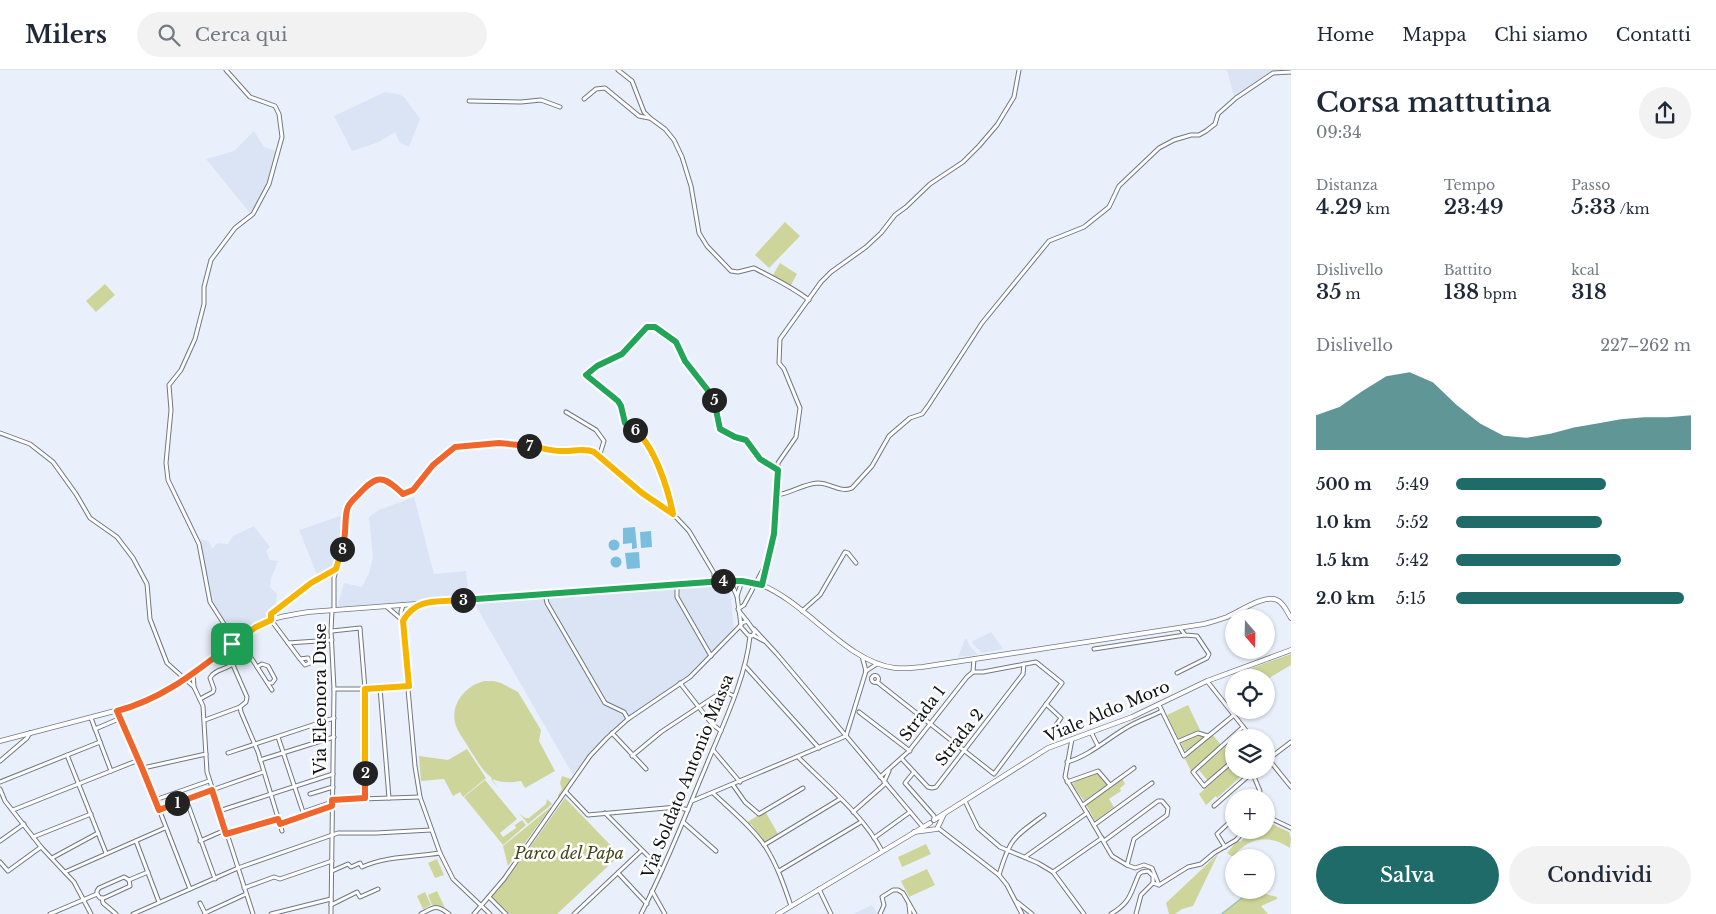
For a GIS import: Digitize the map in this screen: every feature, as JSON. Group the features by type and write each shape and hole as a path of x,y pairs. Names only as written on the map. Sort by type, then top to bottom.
{"main road":[{"path":"0,741 117,711 154,698 185,679 258,626 292,614 333,610 677,584 742,581 758,584 802,610 862,656 877,664 895,668 974,659 1180,628 1220,620 1261,601 1270,599 1275,599 1282,604 1291,618"},
{"name":"Viale Aldo Moro","path":"778,914 933,821 1048,748 1133,717 1207,681 1288,650 1291,646"},
{"path":"994,774 999,779"},
{"name":"Viale Aldo Moro","path":"912,832 937,827 946,812"},
{"path":"933,821 937,827 930,828 933,821"}],"street":[{"path":"226,70 246,94 271,104 278,109 282,137 269,184 253,214 235,228 214,254 209,266 204,287 204,304 195,339 181,370 170,385 171,410 166,464 170,486 201,549 210,602 224,624 232,644"},
{"path":"618,70 632,81 642,107 650,118 665,129 678,149 691,186 699,233 707,246 731,271 738,272 754,268 781,280 809,300"},
{"path":"758,584 766,575 774,534 778,463 796,437 800,408 784,369 778,363 780,339 821,282 831,272 866,247 881,233 895,215 930,184 963,162 979,146 997,125 1014,97 1019,70"},
{"path":"776,495 814,484 824,484 843,490 852,488 872,466 890,436 910,418 922,414 982,323 1049,241 1084,227 1109,207 1119,186 1159,148 1174,140 1191,135 1199,135 1206,131 1215,124 1218,114 1236,98 1273,73 1291,72"},
{"path":"584,99 596,89 605,88 640,116 650,118"},
{"path":"469,101 515,102 541,100 560,107"},
{"path":"673,514 652,453 637,431 625,423 618,401 586,375 597,366 622,354 647,327 655,327 676,342 685,361 715,402 720,429 735,437 746,440 760,459 778,470"},
{"path":"566,412 600,434 604,442 599,457 642,493 673,514 689,530 714,573 714,582"},
{"path":"0,433 30,444 53,462 72,487 90,518 117,537 133,558 147,584 150,619 167,663 194,687 203,706 206,763 209,781 252,914"},
{"name":"Via Eleonora Duse","path":"331,914 334,690 331,631 334,578 344,544 348,505 369,483 378,478 393,484 403,494 408,493 413,490 433,465 455,447 499,443 543,447 559,451 590,450 599,457"},
{"path":"802,610 820,595 843,554 848,553 856,563"},
{"path":"738,609 744,605 767,563"},
{"path":"300,659 271,620 271,614 298,592 336,569"},
{"path":"730,581 737,596 740,625 744,631 768,644"},
{"path":"737,596 742,581"},
{"path":"677,584 678,597 711,656"},
{"path":"545,594 547,603 605,703 624,712 628,719"},
{"path":"403,621 407,614 421,603"},
{"path":"403,605 415,766 420,797 440,853 453,879 490,914"},
{"path":"386,606 399,615 403,621"},
{"path":"738,609 747,622 768,644 922,826"},
{"path":"474,914 504,879 590,756 628,719 690,676 740,625 747,622"},
{"path":"331,631 360,628 365,689 365,798"},
{"path":"1180,628 1185,634"},
{"name":"Via Soldato Antonio Massa","path":"641,914 692,802 721,731 745,666 752,636 755,633 754,629"},
{"path":"732,634 744,631"},
{"path":"1094,649 1185,634 1197,636 1209,654 1207,658 1177,673"},
{"path":"239,639 272,690"},
{"path":"287,643 332,640"},
{"path":"205,720 240,707 246,702 247,697 226,649"},
{"path":"200,699 213,692 214,689 210,676 233,664 235,660 248,652"},
{"path":"692,802 846,736 866,671 862,656"},
{"path":"877,682 994,774 1062,683 1039,663 973,672 974,659"},
{"path":"257,667 264,664 268,666 275,679 272,683 267,682"},
{"path":"866,671 877,664"},
{"name":"Strada 2","path":"902,759 928,787 936,787 1023,674 1024,664"},
{"path":"745,666 819,748"},
{"name":"Strada 1","path":"880,777 910,751 966,677 973,672"},
{"path":"193,673 194,687"},
{"path":"1207,681 1225,704"},
{"path":"680,683 712,724 721,731"},
{"path":"334,690 409,686"},
{"path":"380,688 389,798"},
{"path":"632,756 661,732 722,691 734,696"},
{"path":"1046,704 1062,718 1056,725"},
{"path":"1159,705 1184,756 1229,719"},
{"path":"240,707 240,712 255,744 282,831"},
{"path":"117,711 139,760 190,889"},
{"path":"1068,762 1075,760 1128,726 1162,711"},
{"path":"859,712 910,751"},
{"path":"91,718 111,771"},
{"path":"95,729 121,718"},
{"path":"228,753 334,718"},
{"path":"1237,719 1243,727"},
{"path":"1091,732 1098,746"},
{"path":"0,761 27,738 30,733"},
{"path":"612,733 646,769"},
{"path":"1178,742 1198,733 1208,736"},
{"path":"278,737 303,814"},
{"path":"260,760 334,737"},
{"path":"1072,739 1065,777 1067,782 1083,805 1112,856 1127,866 1135,868 1144,865 1152,868 1158,885"},
{"path":"0,782 100,742"},
{"path":"1275,753 1291,742"},
{"path":"1225,743 1193,772 1204,786 1225,768"},
{"path":"712,750 740,782"},
{"path":"142,768 206,754"},
{"path":"67,755 106,853"},
{"path":"798,757 861,822 882,851"},
{"path":"13,810 139,760"},
{"path":"1083,805 1134,768"},
{"path":"1275,768 1291,787"},
{"path":"852,812 885,783 889,770"},
{"path":"1067,782 1098,771 1110,785"},
{"path":"159,810 263,772"},
{"path":"914,772 905,783 934,816 933,821"},
{"path":"219,811 333,774"},
{"path":"1214,806 1244,779"},
{"path":"155,800 209,781"},
{"path":"1094,825 1152,783"},
{"path":"733,785 745,802 759,814 803,788"},
{"name":"Via Eleonora Duse","path":"310,794 332,788"},
{"path":"0,789 1,796 33,837 74,882 91,914"},
{"path":"566,792 588,815 677,806 688,810"},
{"path":"713,793 764,845 779,872 791,906"},
{"path":"200,841 226,832 279,822 332,802 365,798 420,797"},
{"path":"186,799 215,879"},
{"path":"764,845 840,799"},
{"path":"965,801 978,828 1006,850 1025,857 1053,872 1084,914"},
{"path":"1053,872 1158,801 1162,801 1168,808 1167,815 1134,839 1127,866"},
{"path":"874,838 910,812"},
{"path":"605,813 662,870"},
{"path":"1025,857 1087,813"},
{"path":"33,837 91,814"},
{"path":"999,875 1006,850 1015,836 1044,815"},
{"path":"1275,820 1291,828"},
{"path":"1285,825 1291,821"},
{"path":"683,822 716,852"},
{"path":"779,872 861,822"},
{"path":"0,842 24,824"},
{"path":"1225,826 1217,834 1225,847"},
{"path":"937,827 999,875 1022,914"},
{"path":"65,872 166,828"},
{"path":"135,914 238,868 338,833 431,830"},
{"path":"52,858 98,833"},
{"path":"1158,885 1188,867 1201,864 1237,839"},
{"path":"136,841 159,902"},
{"path":"0,862 8,870 41,847"},
{"path":"574,914 642,851"},
{"path":"332,871 348,864 351,867 360,863 362,867 373,862 440,853"},
{"path":"244,888 274,877 280,879 332,861"},
{"path":"1111,914 1123,907 1140,872 1146,871 1151,873 1154,878 1153,883 1141,895 1136,914"},
{"path":"129,880 148,872"},
{"path":"618,873 646,904"},
{"path":"98,894 99,888 124,877 128,878 130,886 102,898"},
{"path":"1153,883 1158,885"},
{"path":"331,905 357,892 360,897 378,889"},
{"path":"819,889 832,914"},
{"path":"880,914 884,905 882,897 893,890 903,893 915,914"},
{"path":"652,891 665,914"},
{"path":"50,914 98,894"},
{"path":"98,894 102,898 103,903 116,914"},
{"path":"200,903 205,913 246,894"},
{"path":"489,897 506,914"},
{"path":"271,914 332,899"},
{"path":"1014,899 1020,906 1032,914"},
{"path":"909,904 910,914"},
{"path":"421,914 436,906 441,907 449,914"}],"shaded area":[{"path":"1227,70 1287,71 1273,71 1234,97"},
{"path":"385,92 404,97 420,119 409,147 400,143 395,132 379,142 352,151 334,116"},
{"path":"254,131 264,147 277,151 266,189 250,213 206,159 234,151"},
{"path":"414,497 434,574 466,571 469,598 337,608 344,583 362,587 369,573 373,558 369,517 379,510"},
{"path":"343,515 335,564 318,577 299,530"},
{"path":"254,526 270,547 266,551 270,560 278,561 270,587 277,594 274,614 278,620 259,628 219,657 217,652 223,627 209,603 200,549 196,540 209,541 212,549 217,543 228,544 233,536"},
{"path":"723,584 730,591 734,630 690,675 610,732 592,750 573,775 476,606 478,601"},
{"path":"991,632 1003,649 982,653 971,642"},
{"path":"965,639 967,639 969,645 978,655 958,657"},
{"path":"872,905 878,914 853,914"}],"green space":[{"path":"785,222 800,236 769,268 755,255"},
{"path":"780,263 797,274 791,285 773,275"},
{"path":"105,284 115,295 96,312 86,301"},
{"path":"1291,654 1291,665 1275,675 1275,669 1252,668"},
{"path":"484,681 501,683 518,692 541,730 539,741 555,771 525,788 521,781 506,782 492,779 499,789 491,779 492,778 482,769 459,732 454,718 460,698 471,687"},
{"path":"1188,705 1200,730 1179,740 1167,715"},
{"path":"1196,734 1204,737 1188,751 1184,750 1181,743"},
{"path":"1212,734 1221,745 1191,771 1185,759"},
{"path":"1225,747 1225,766 1208,781 1199,770"},
{"path":"467,749 486,778 463,797 460,792 453,796 444,779 421,781 419,756 448,760"},
{"path":"1225,771 1225,779 1238,779 1206,805 1199,794"},
{"path":"1098,773 1107,785 1084,801 1072,784 1081,778"},
{"path":"562,776 571,779 558,800 558,795 562,789 560,783"},
{"path":"1122,778 1125,784 1120,788 1121,791 1109,799 1114,807 1095,821 1086,804"},
{"path":"485,780 517,819 500,833 503,837 516,828 515,825 522,820 526,825 503,845 464,797"},
{"name":"Parco del Papa","path":"565,798 620,855 557,914 510,914 492,897"},
{"path":"547,799 552,804 528,824 519,813 525,818 529,818 546,804"},
{"path":"552,806 508,866 503,846"},
{"path":"765,811 778,834 764,842 758,837 759,835 751,824 748,826 746,823"},
{"path":"1275,825 1289,832 1291,838 1290,848 1267,839 1275,839"},
{"path":"1243,839 1267,839 1252,842 1240,849 1230,849 1238,840 1240,842"},
{"path":"926,844 931,854 902,867 898,857"},
{"path":"1218,854 1193,906 1182,909 1175,914 1169,914 1166,903"},
{"path":"437,859 444,875 435,878 428,863"},
{"path":"927,869 935,885 909,897 901,881"},
{"path":"437,891 445,908 432,905 428,895"},
{"path":"425,892 431,905 423,909 417,896"},
{"path":"1275,896 1277,897 1277,899 1261,906 1268,914 1220,914 1239,899 1275,899"}],"water":[{"path":"635,527 637,548 632,549 632,543 623,544 623,528"},
{"path":"651,531 652,547 641,548 640,532"},
{"path":"612,540 616,540 619,545 618,549 612,550 609,547 609,543"},
{"path":"639,552 640,568 627,569 625,553"},
{"path":"616,556 622,562 616,568 610,562"}],"waterway":[{"path":"1222,914 1241,899"}],"route":[{"path":"647,327 655,327 676,342 681,355 715,402 720,429 735,437 746,440 760,459 778,470 774,534 766,575 762,585 739,581 714,582 421,603 407,614 403,621 409,686 365,689 365,798 332,800 332,806 280,824 278,819 226,834 212,790 159,810 117,711 130,708 166,692 232,644 256,627 271,620 271,614 298,592 336,569 344,544 346,510 348,505 369,483 378,478 393,484 403,494 408,493 413,490 433,465 455,447 499,443 543,447 564,452 590,450 642,493 673,514 652,453 637,431 625,423 618,401 586,375 597,366 622,354 643,329 647,327"}]}
